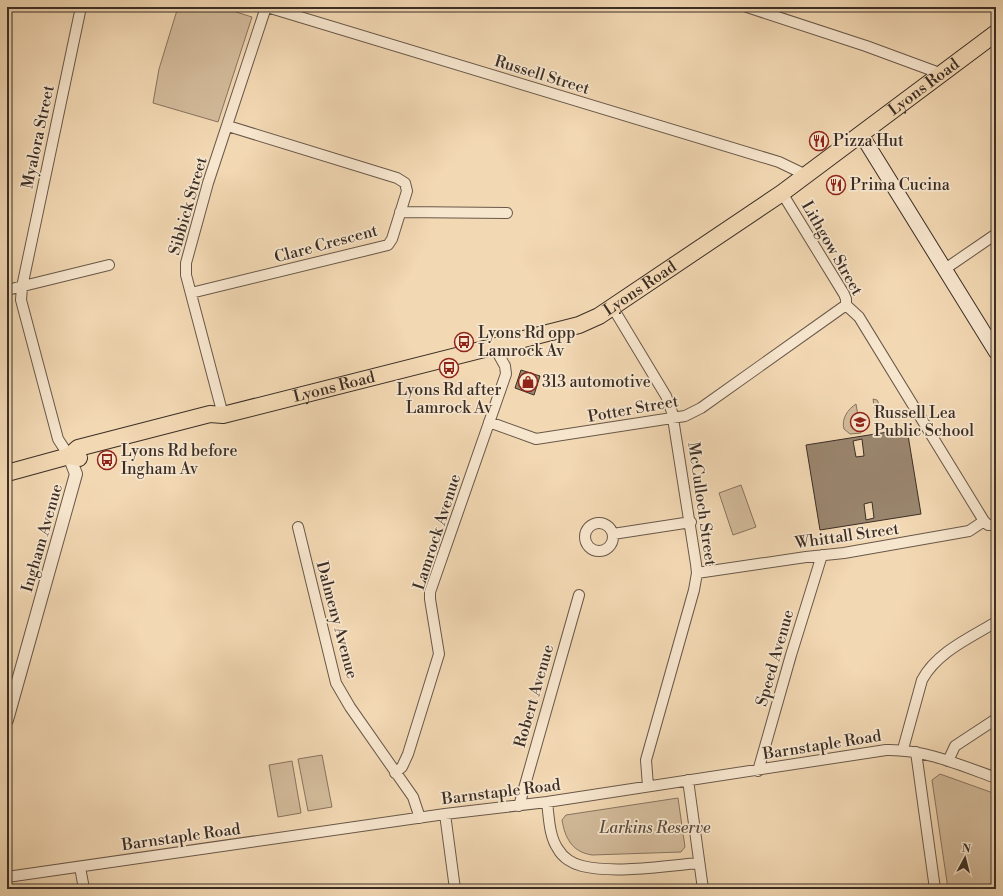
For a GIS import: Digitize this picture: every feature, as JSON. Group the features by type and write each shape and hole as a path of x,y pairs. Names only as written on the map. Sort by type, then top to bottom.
{"main road":[{"name":"Lyons Road","path":"7,473 69,456 80,459 212,424 223,416 579,325 613,308 782,193 996,33"},
{"path":"861,134 996,352"}],"street":[{"name":"Myalora Street","path":"69,456 58,439 25,321 21,300 22,286 81,7"},
{"name":"Sibbick Street","path":"223,416 186,275 186,263 208,182 228,126 266,7"},
{"name":"Russell Street","path":"266,7 779,162 806,176"},
{"path":"747,7 866,46 942,74"},
{"name":"Clare Crescent","path":"191,294 388,245 392,239 407,191 405,183 397,178 228,126"},
{"name":"Lithgow Street","path":"782,193 844,294 846,305 859,317 984,521"},
{"path":"400,212 507,213"},
{"path":"945,269 996,234"},
{"path":"7,290 109,265"},
{"name":"Potter Street","path":"489,422 536,439 674,419 694,413 846,305"},
{"name":"McCulloch Street","path":"613,308 666,396 674,419 691,522 697,573 694,590 647,754 646,770 648,786"},
{"name":"Lamrock Avenue","path":"395,773 402,767 408,754 439,654 430,592 506,374 504,366 494,346"},
{"name":"Ingham Avenue","path":"7,720 76,474 69,456"},
{"path":"984,521 988,525 996,525"},
{"name":"Whittall Street","path":"697,573 844,553 969,530 984,521"},
{"path":"613,534 691,522"},
{"name":"Dalmeny Avenue","path":"298,527 336,683 395,773 413,797 420,818"},
{"name":"Speed Avenue","path":"758,771 791,655 822,555"},
{"name":"Robert Avenue","path":"519,806 579,595"},
{"path":"903,749 922,680 929,667 939,658 996,622"},
{"path":"948,761 955,746 996,719"},
{"name":"Barnstaple Road","path":"7,877 445,814 547,802 688,780 758,771 886,750 903,749 916,752 948,761 996,778"},
{"path":"916,752 932,888"},
{"path":"688,780 703,889"},
{"path":"547,802 552,834 558,849 568,860 581,866 616,869 699,863"},
{"path":"445,814 455,889"},
{"path":"80,867 84,889"}],"green space":[{"path":"178,7 220,7 252,17 218,122 153,103 159,69"},
{"path":"873,399 877,400 880,406 876,419"},
{"path":"856,404 861,433 850,434 844,429 843,422 848,411"},
{"path":"741,485 756,527 733,535 719,493"},
{"path":"322,755 332,807 308,811 298,759"},
{"path":"292,761 301,813 278,817 269,765"},
{"path":"940,774 996,794 996,889 948,889 932,780"},
{"name":"Larkins Reserve","path":"678,798 685,847 681,852 592,855 579,851 571,843 563,827 562,820 566,815"}],"building":[{"name":"313 automotive","path":"521,370 540,376 534,395 515,388"},
{"path":"907,429 921,514 820,530 806,445","holes":["862,439 864,456 856,457 853,441","872,502 874,518 866,520 864,504"]}],"place":[{"name":"Pizza Hut","path":"819,141"},
{"name":"Prima Cucina","path":"836,185"},
{"name":"Lyons Rd opp Lamrock Av","path":"464,342"},
{"name":"Lyons Rd after Lamrock Av","path":"449,368"},
{"name":"313 automotive","path":"528,382"},
{"name":"Russell Lea Public School","path":"860,422"},
{"name":"Lyons Rd before Ingham Av","path":"107,460"}]}
